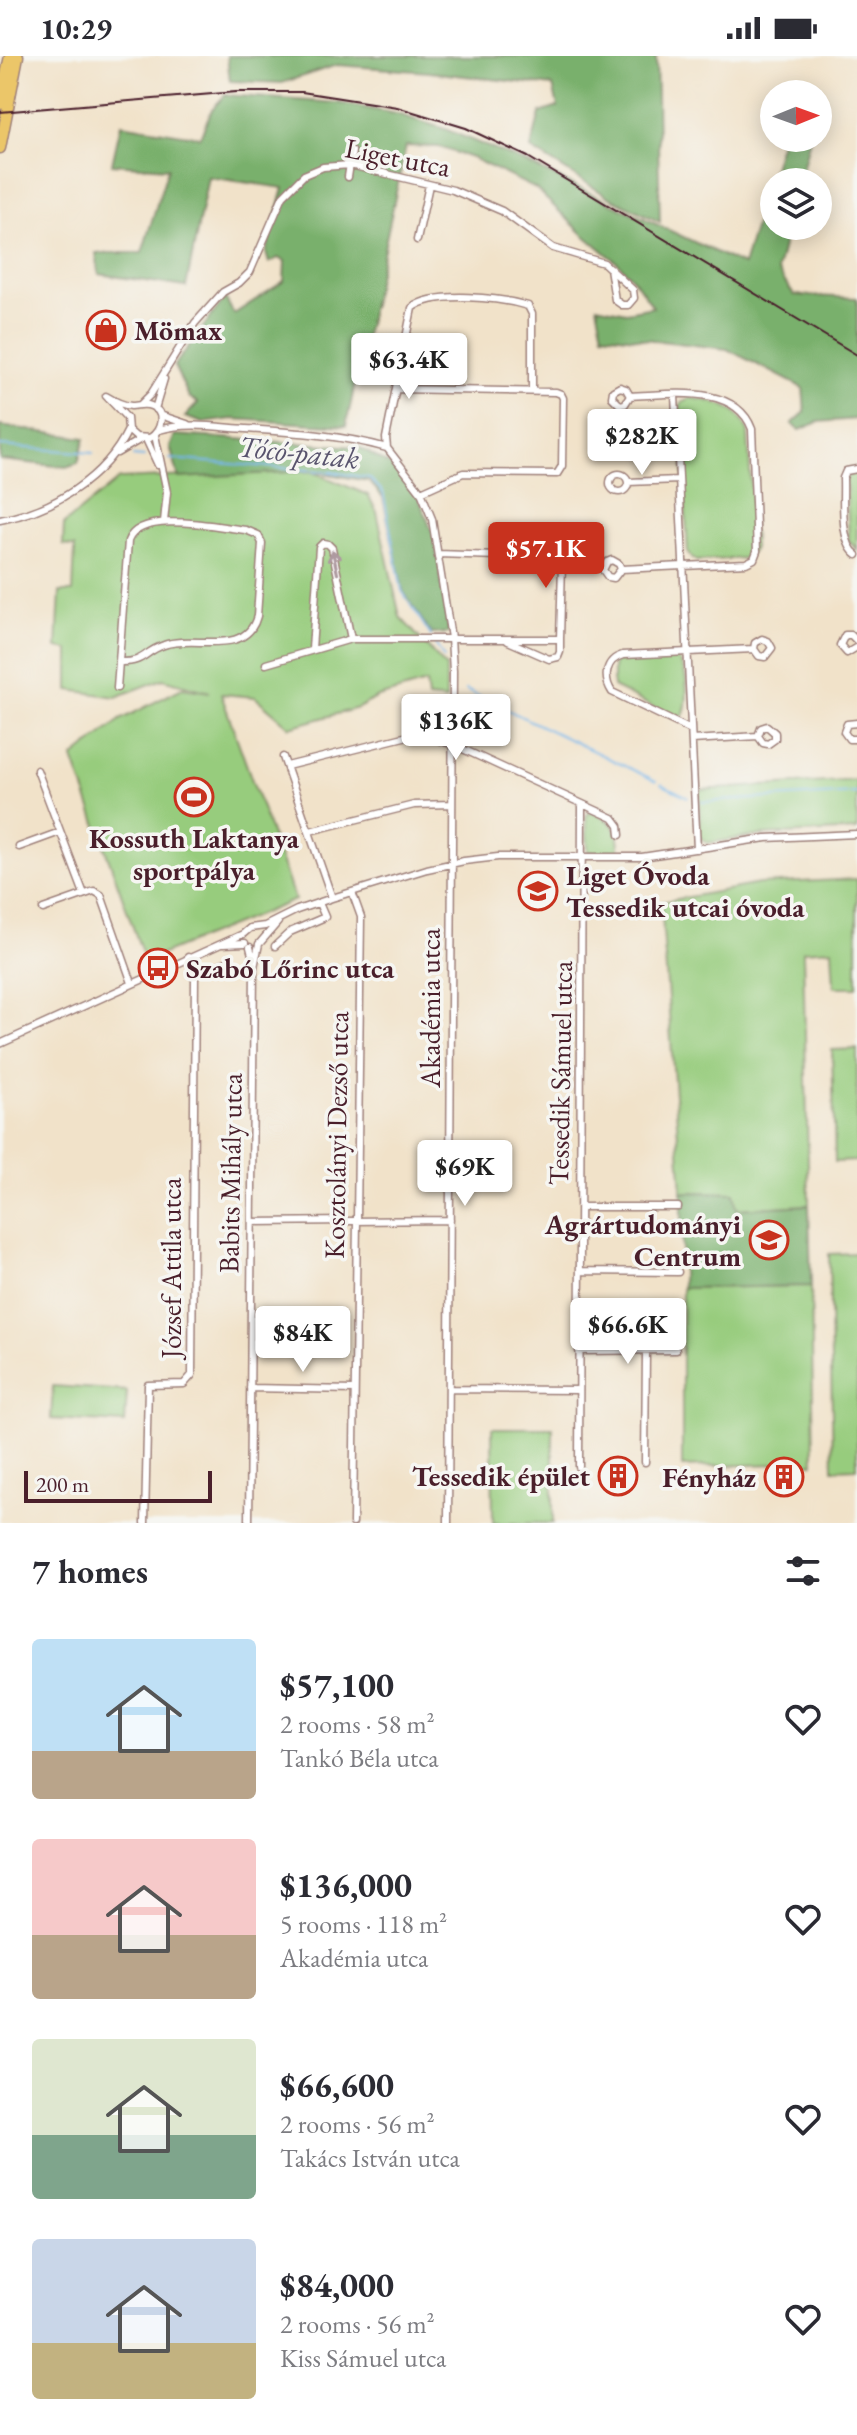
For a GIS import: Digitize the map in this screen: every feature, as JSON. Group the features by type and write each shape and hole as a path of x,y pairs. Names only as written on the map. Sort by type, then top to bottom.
{"main road":[{"path":"0,104 10,56"},
{"path":"0,148 18,56"}],"street":[{"path":"348,177 352,151"},
{"name":"Liget utca","path":"138,405 151,394 180,344 209,306 250,272 276,210 291,187 304,175 323,167 350,165 475,198 502,211 553,248 604,263 610,268"},
{"path":"417,240 429,185"},
{"path":"610,268 633,290 634,298 628,305 615,300 610,268"},
{"path":"111,457 157,432 192,426 353,438 387,448 386,438 412,308 425,302 468,298 528,306 532,314 532,391"},
{"name":"Liget utca","path":"158,412 167,368"},
{"path":"396,389 556,392 563,398 562,466 557,474 463,473 421,492"},
{"path":"675,395 697,849"},
{"path":"621,569 746,563 754,559 757,551 752,429 747,415 736,405 702,395 630,396"},
{"path":"0,520 21,515 67,495 111,457 128,430 127,418 106,396 121,405 138,405 192,426"},
{"path":"127,418 138,405"},
{"path":"158,412 157,432 167,492 164,522"},
{"path":"128,430 143,439 162,475"},
{"name":"Akadémia utca","path":"387,448 421,492 432,519 451,638 454,745 448,1523"},
{"path":"857,469 846,471 843,483 845,539 857,555"},
{"path":"628,482 679,480"},
{"path":"117,688 128,541 131,533 138,527 164,522 246,530 258,535 262,543 255,623 246,634 208,644 174,642 135,662 119,662"},
{"path":"312,649 319,547 323,543 332,548 351,639"},
{"path":"438,554 559,558 562,563 558,657 549,659 504,639"},
{"path":"857,641 854,636 845,635 840,645 847,653 857,647"},
{"path":"266,664 351,639 560,639"},
{"path":"691,730 612,692 606,678 609,663 615,657 754,649"},
{"path":"857,723 849,723 844,729 847,737 857,739"},
{"path":"287,766 408,736 427,736 454,745 613,818 619,826 620,835"},
{"path":"692,740 758,736"},
{"path":"283,757 332,898"},
{"path":"37,770 84,894"},
{"path":"310,831 414,805 452,804"},
{"name":"Tessedik Sámuel utca","path":"579,1467 582,804"},
{"path":"19,847 60,832"},
{"path":"0,1044 243,934 250,928 332,898 453,863 498,857 653,856 766,838 857,834"},
{"path":"43,909 94,891 101,895 132,983"},
{"name":"Kosztolányi Dezső utca","path":"352,892 361,917 353,1523"},
{"path":"275,946 290,932 325,917 319,903"},
{"path":"219,945 248,945 260,941 280,919"},
{"path":"256,928 261,932 260,941"},
{"path":"243,934 248,945"},
{"name":"Babits Mihály utca","path":"249,1523 254,967 260,941"},
{"name":"Babits Mihály utca","path":"248,945 254,967"},
{"path":"188,957 195,975 231,960"},
{"name":"József Attila utca","path":"145,1523 148,1385 184,1384 192,1375 195,975"},
{"path":"581,1207 678,1207"},
{"path":"252,1222 450,1220"},
{"path":"580,1271 678,1272"},
{"path":"579,1351 676,1350"},
{"path":"645,1462 646,1351"},
{"path":"250,1388 354,1390"},
{"path":"449,1389 579,1390"}],"green space":[{"path":"227,56 551,56 558,59 560,56 656,56 660,222 609,197 531,149 540,113 558,107 553,86 337,65 282,83 230,81"},
{"path":"225,95 339,103 397,114 445,129 524,162 743,265 760,210 760,240 784,240 777,270 794,295 857,298 857,419 818,422 800,430 792,424 805,412 803,388 727,349 603,334 597,306 626,312 653,307 619,264 536,189 472,158 439,147 406,146 346,426 232,419 203,423 185,417 198,403 189,397 174,366 225,298 234,314 284,281 285,261 278,258 269,263 266,253 284,188 208,177 186,287 99,274 96,253 142,253 168,168 112,164 121,124 200,137 212,109"},
{"path":"778,152 806,152 802,168 773,168"},
{"path":"690,398 725,406 739,416 748,432 754,548 747,558 696,561 688,554 680,406"},
{"path":"0,426 85,438 78,463 66,467 0,460"},
{"path":"175,435 359,447 393,467 418,496 435,539 449,633 431,634 403,591 383,497 369,481 311,471 179,478 170,447"},
{"path":"311,471 368,495 377,512 400,617 446,667 446,700 428,698 426,683 378,697 358,708 290,727 255,697 221,694 295,900 145,961 73,758 120,720 182,688 210,692 163,679 116,697 69,690 69,650 57,648 60,592 73,592 75,547 63,545 64,524 119,479"},
{"path":"857,472 857,550 849,541 846,480 850,474"},
{"path":"675,657 683,668 686,685 683,716 675,718 613,687 615,662"},
{"path":"857,780 857,830 764,835 707,843 700,837 699,790"},
{"path":"590,812 613,826 618,837 619,853 588,852 586,816"},
{"path":"857,879 857,987 834,987 832,949 803,951 809,1205 736,1209 734,1193 682,1192 661,902 759,884"},
{"path":"857,1049 857,1161 835,1162 832,1050"},
{"path":"682,1192 734,1193 737,1209 809,1205 811,1286 682,1288"},
{"path":"857,1253 857,1468 833,1469 829,1254"},
{"path":"811,1286 814,1463 682,1467 682,1288"},
{"path":"53,1386 127,1391 125,1423 51,1419"},
{"path":"492,1428 553,1428 553,1523 493,1523"}],"waterway":[{"name":"Tócó-patak","path":"0,446 93,453"},
{"name":"Tócó-patak","path":"133,456 144,457"},
{"name":"Tócó-patak","path":"170,459 332,472 369,478 383,492 402,591 431,636"},
{"name":"Tócó-patak","path":"434,642 444,658"},
{"name":"Tócó-patak","path":"466,690 656,781"},
{"name":"Tócó-patak","path":"661,784 688,797"},
{"name":"Tócó-patak","path":"702,802 857,793"}],"railway":[{"path":"0,112 236,92 302,92 397,107 466,128 528,157 857,355"}],"place":[{"name":"Mömax","path":"106,330"},
{"name":"Kossuth Laktanya sportpálya","path":"194,797"},
{"name":"Liget Óvoda Tessedik utcai óvoda","path":"538,891"},
{"name":"Szabó Lőrinc utca","path":"158,968"},
{"name":"Agrártudományi Centrum","path":"769,1240"},
{"name":"Tessedik épület","path":"618,1476"},
{"name":"Fényház","path":"784,1477"}]}
